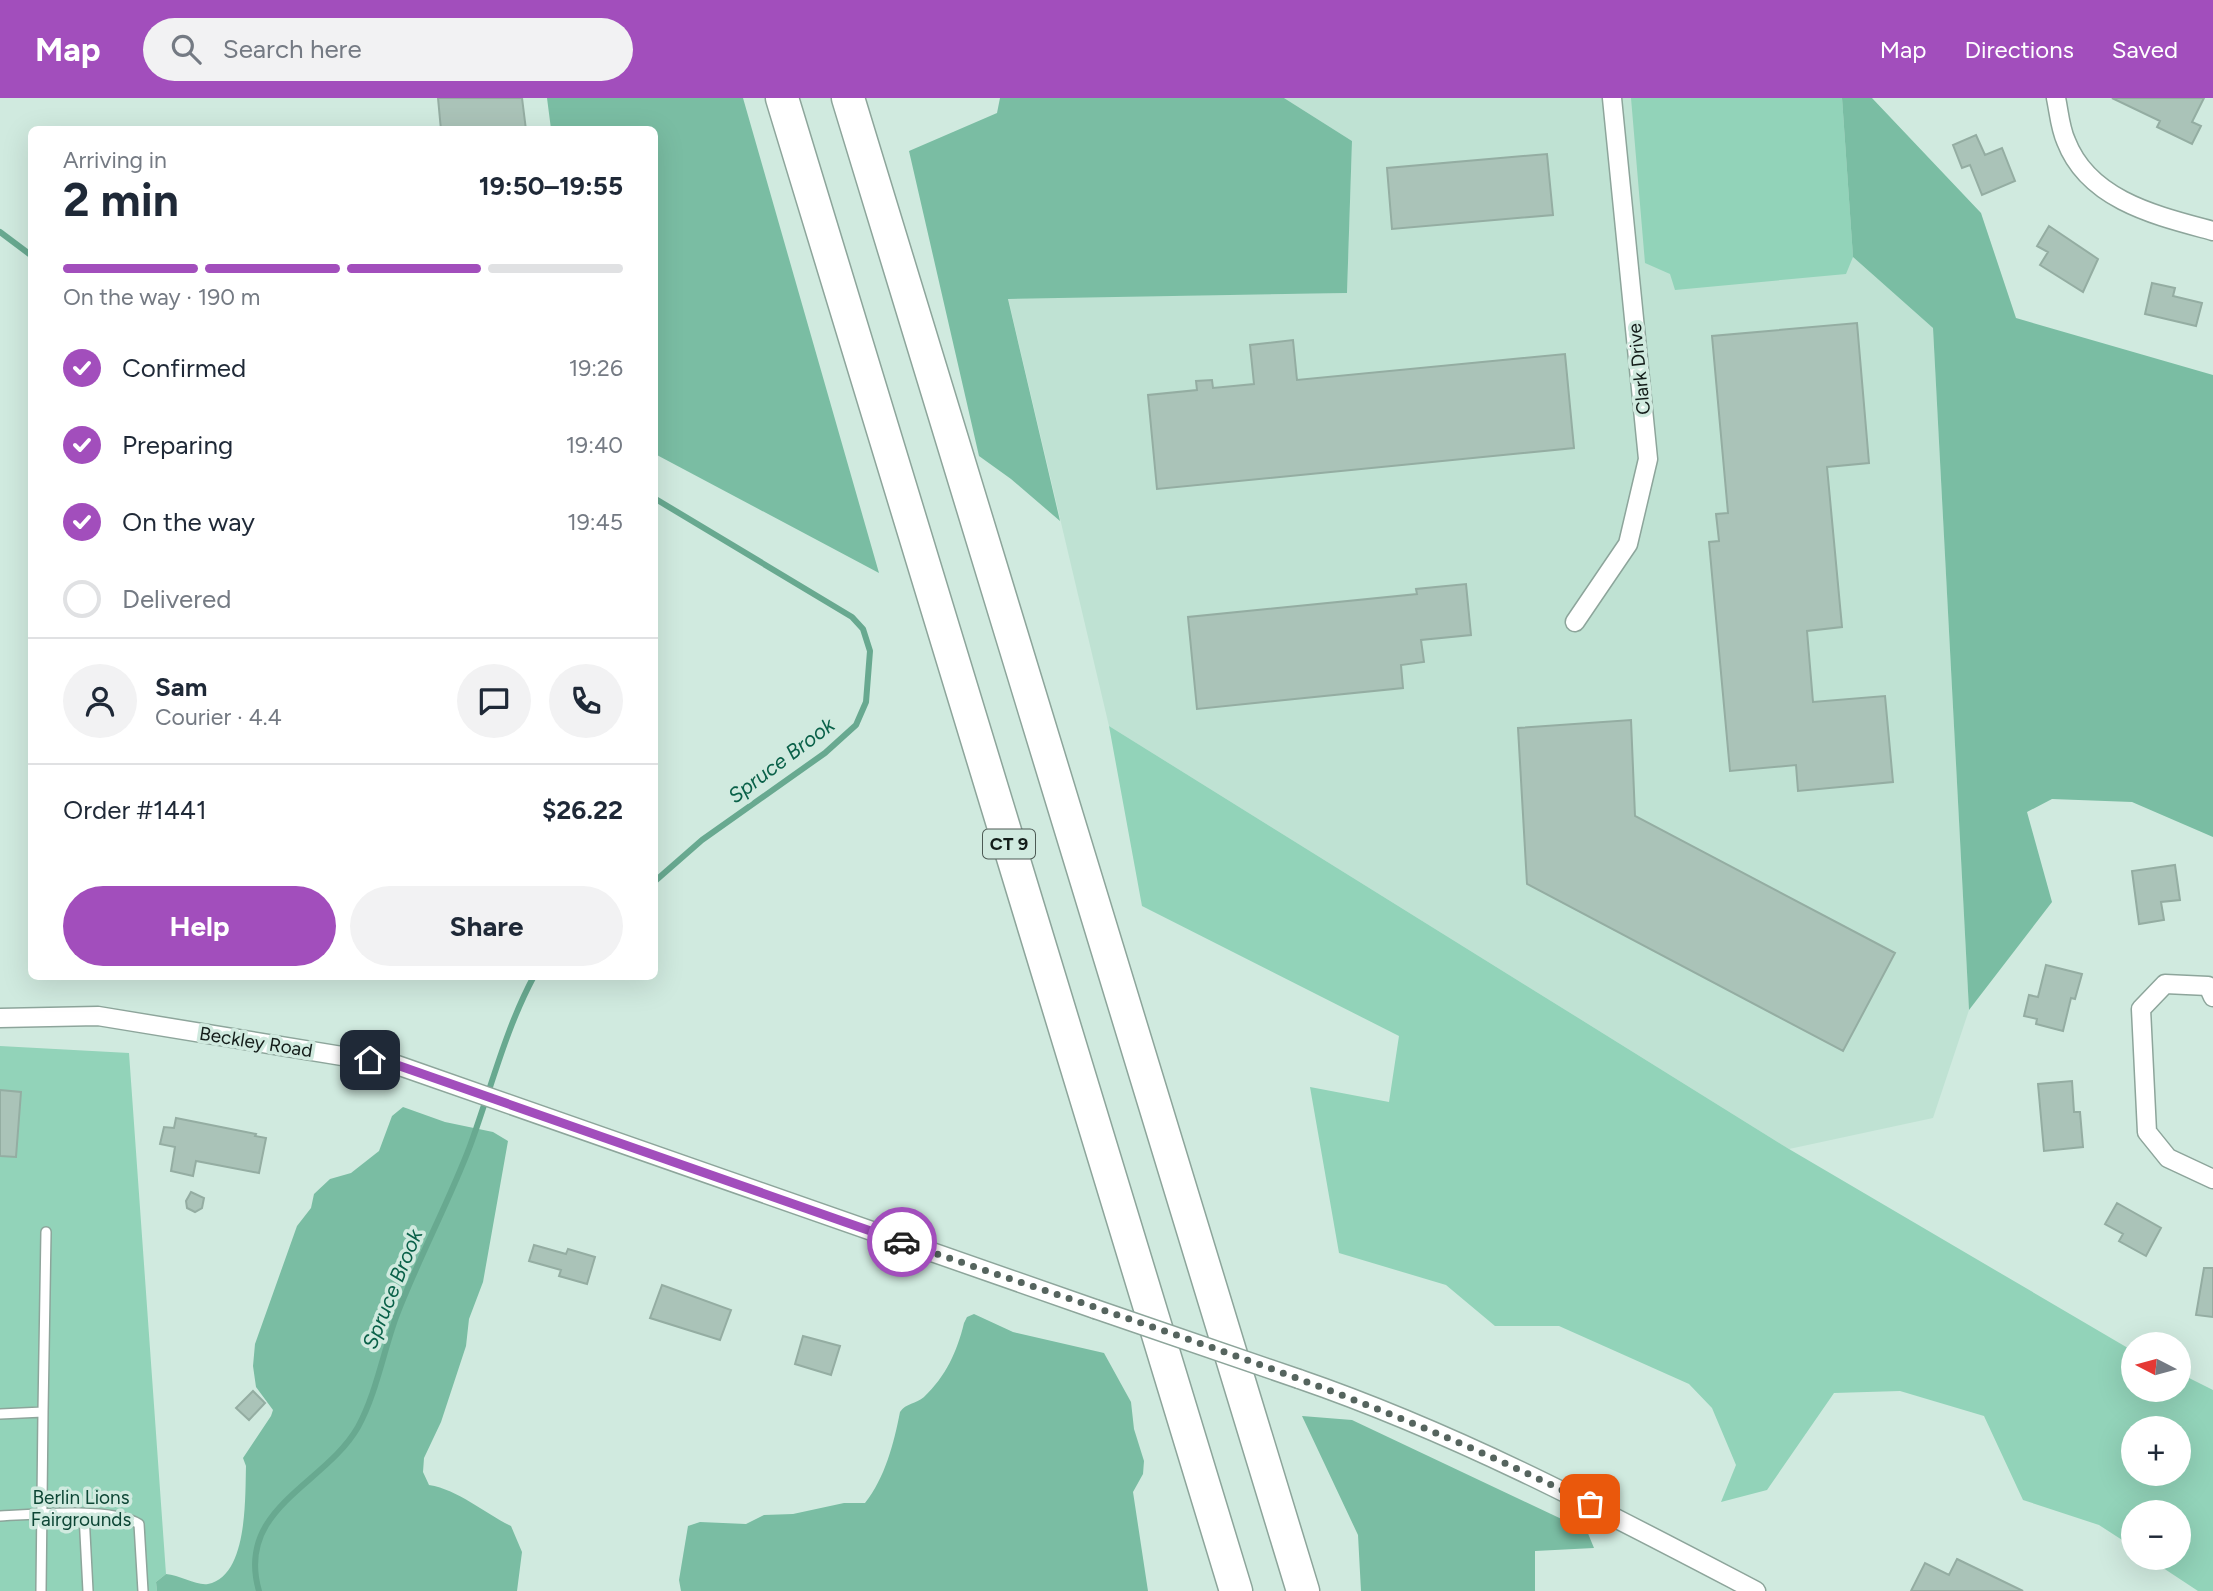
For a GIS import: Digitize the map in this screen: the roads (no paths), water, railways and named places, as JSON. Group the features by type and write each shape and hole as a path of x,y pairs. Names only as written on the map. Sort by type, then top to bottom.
{"highway":[{"name":"CT 9","path":"782,98 1236,1591"},
{"path":"848,98 1303,1591"}],"street":[{"name":"Clark Drive","path":"1575,622 1628,544 1648,459 1612,98"},
{"path":"2056,98 2066,142 2089,176 2124,204 2213,232"},
{"path":"2213,998 2208,986 2165,984 2141,1009 2147,1132 2168,1158 2213,1179"},
{"name":"Beckley Road","path":"0,1018 98,1016 397,1065 1385,1410 1509,1464 1756,1591"}],"lane":[{"path":"41,1591 46,1232"},
{"path":"0,1414 43,1412"},
{"path":"0,1516 40,1513 126,1516 139,1524 143,1591"},
{"path":"84,1514 88,1591"}],"waterway":[{"name":"Spruce Brook","path":"0,232 28,253"},
{"name":"Spruce Brook","path":"658,500 852,617 863,629 870,651 866,702 856,725 825,753 702,840 658,878"},
{"name":"Spruce Brook","path":"259,1591 255,1563 260,1539 271,1518 343,1447 364,1414 396,1317 461,1168 507,1038 532,980"}],"park label":[{"name":"Berlin Lions Fairgrounds","path":"81,1508"}]}
